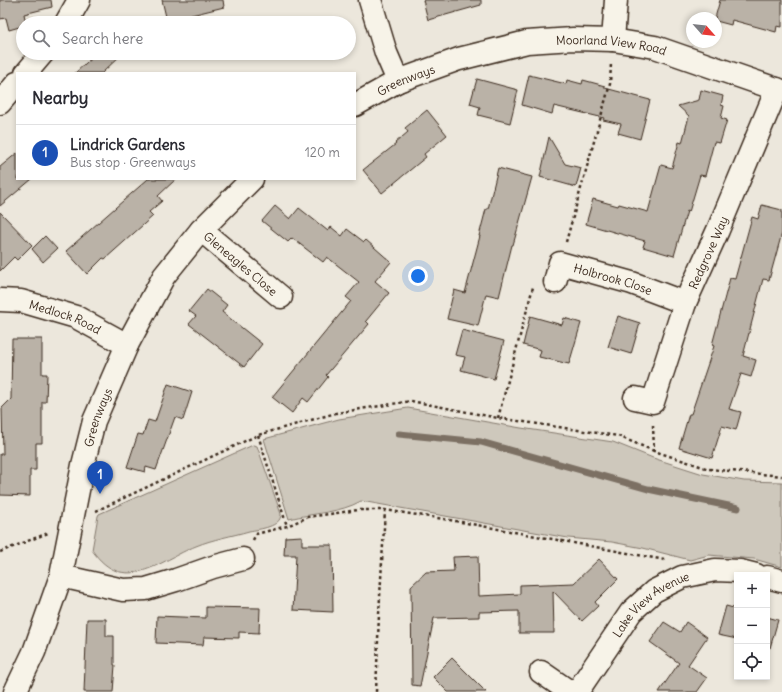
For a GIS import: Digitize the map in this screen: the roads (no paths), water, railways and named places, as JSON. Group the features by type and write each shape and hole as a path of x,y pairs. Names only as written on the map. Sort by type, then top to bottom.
{"street":[{"path":"70,16 79,0"},
{"path":"370,0 386,53 398,81"},
{"path":"612,40 616,0"},
{"name":"Moorland View Road","path":"459,59 527,42 572,39 612,40 655,47 779,90"},
{"name":"Greenways","path":"356,104 398,81 459,59"},
{"path":"27,72 36,60"},
{"path":"0,103 16,84"},
{"name":"Redgrove Way","path":"644,400 779,90"},
{"name":"Greenways","path":"15,692 34,652 61,576 82,465 94,422 127,345 164,276 201,230 251,180"},
{"name":"Gleneagles Close","path":"201,230 281,297"},
{"name":"Holbrook Close","path":"557,273 632,283 685,303"},
{"name":"Medlock Road","path":"0,300 21,301 76,317 127,345"},
{"path":"61,576 123,590 146,589 213,567 243,559"},
{"name":"Lake View Avenue","path":"577,692 630,612 654,591 682,577 715,570 744,572"},
{"path":"770,578 782,581"},
{"path":"541,672 570,692"}],"waterway":[{"path":"399,434 481,442 648,489 738,508"}],"place":[{"name":"Lindrick Gardens","path":"100,494"}]}
